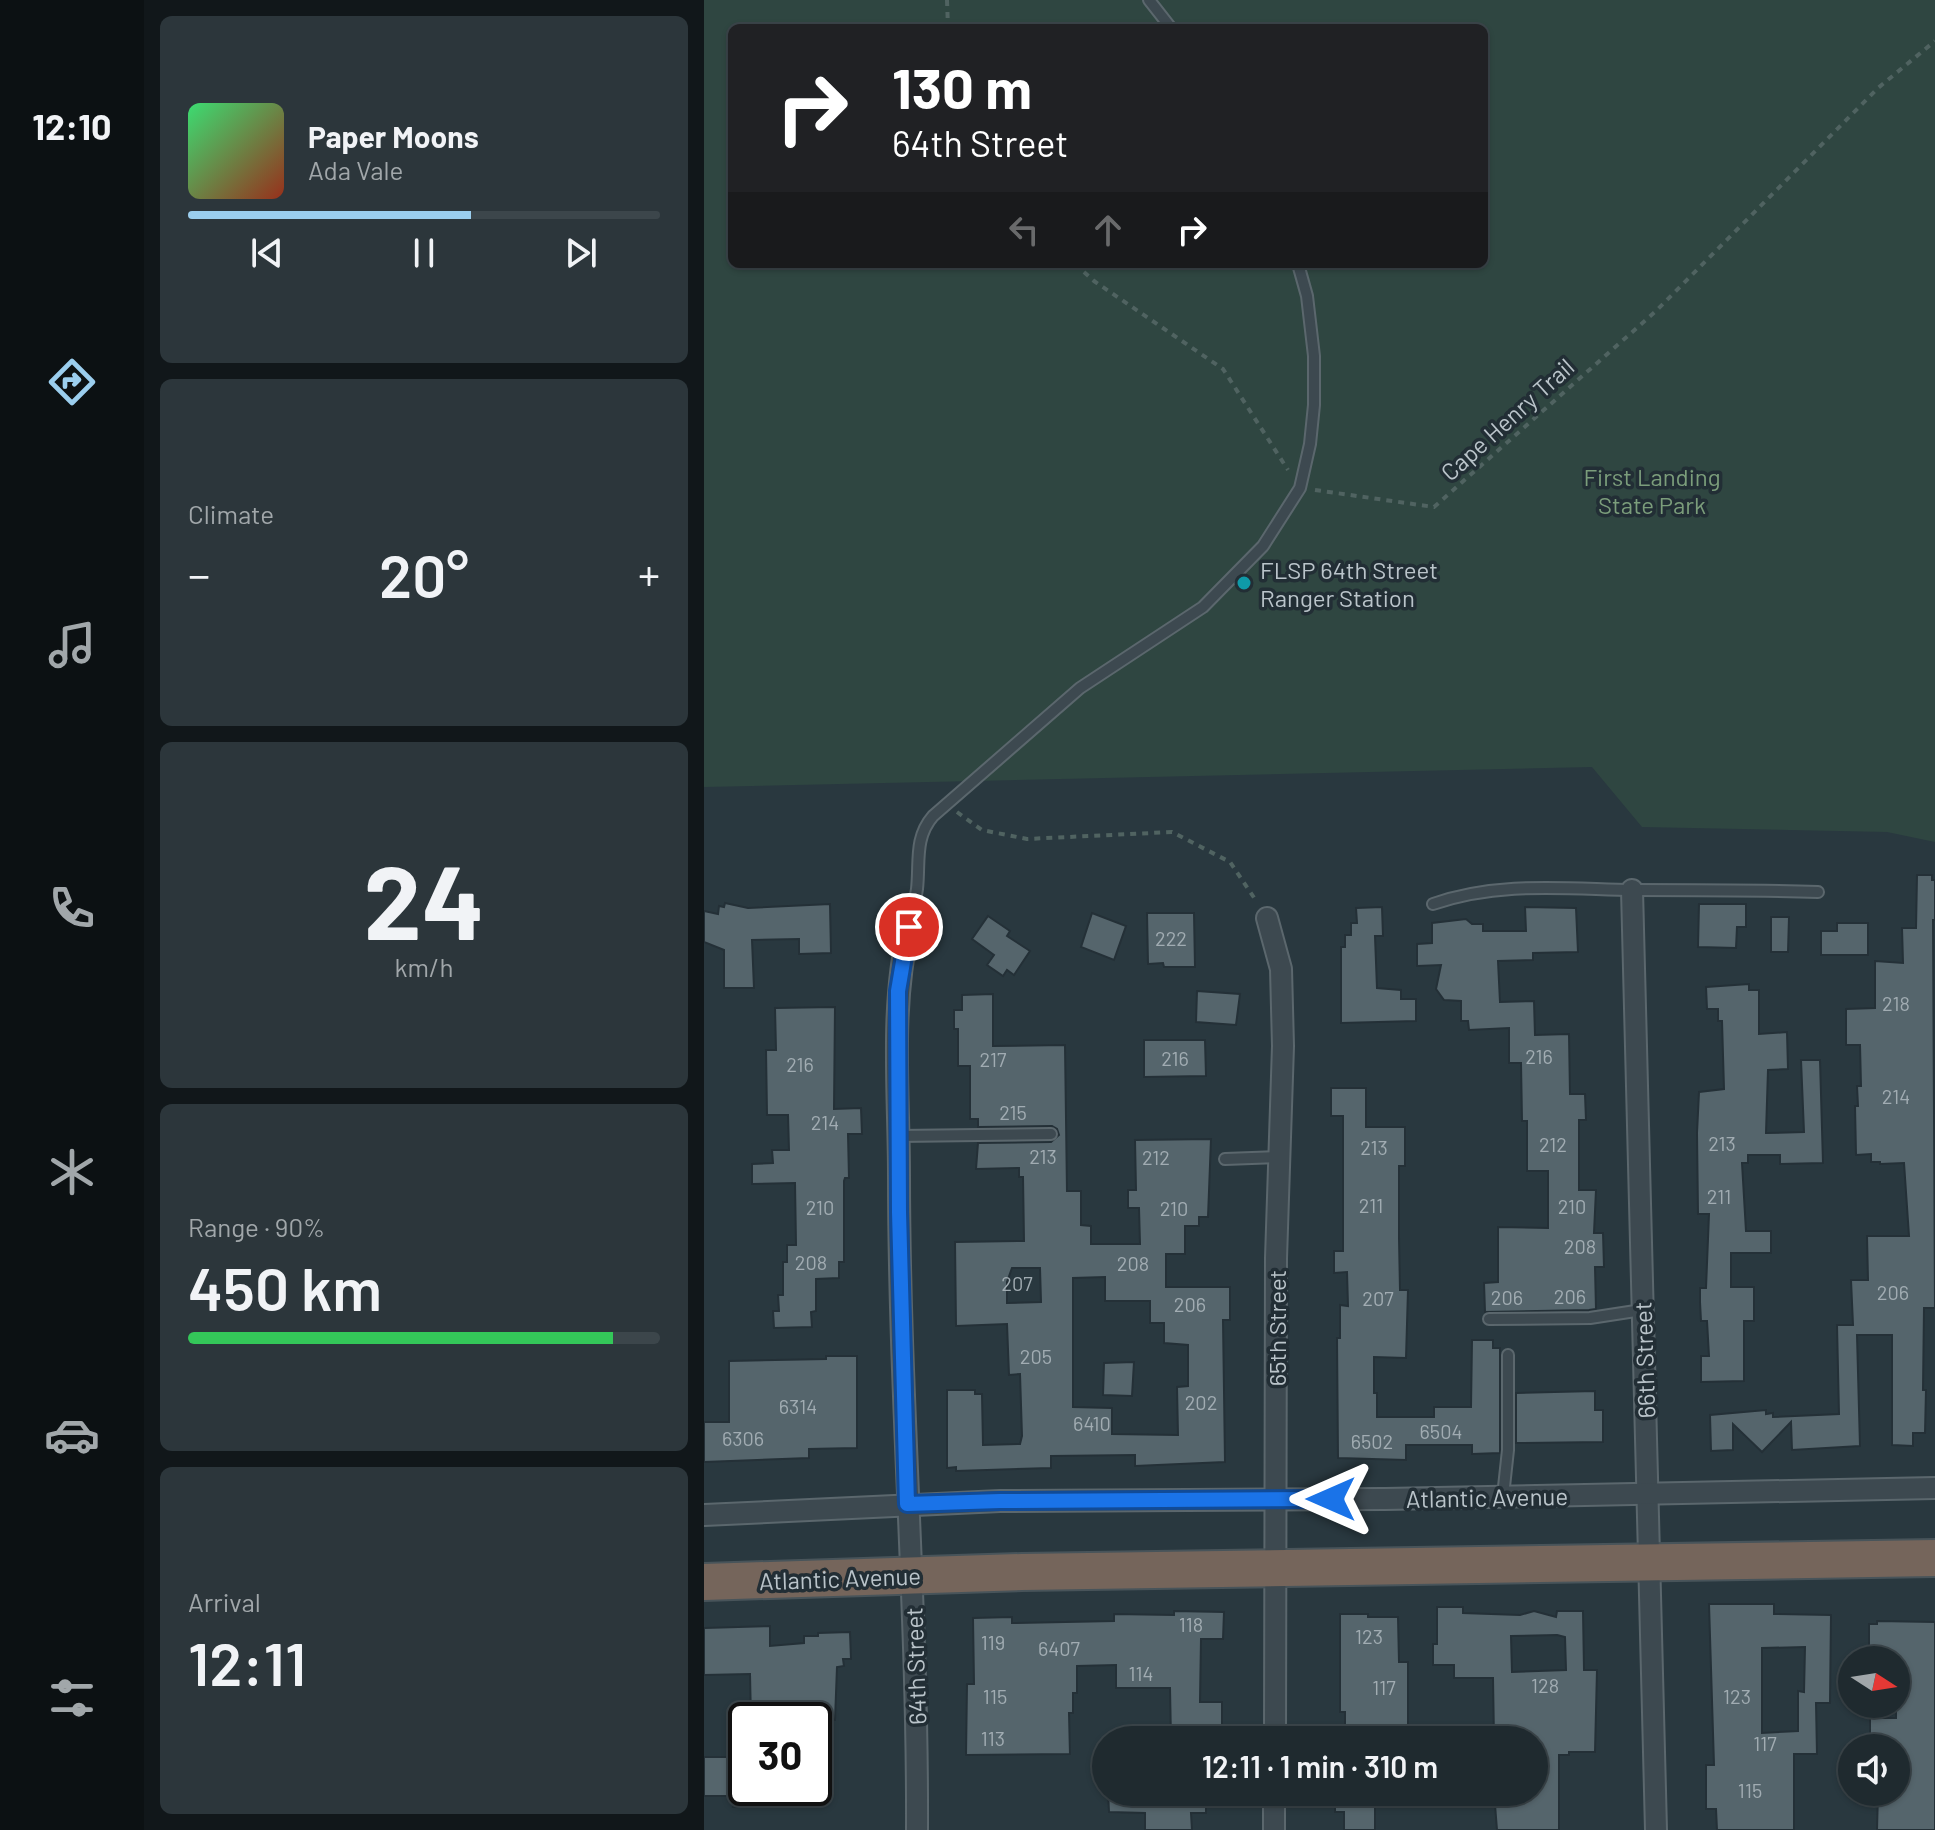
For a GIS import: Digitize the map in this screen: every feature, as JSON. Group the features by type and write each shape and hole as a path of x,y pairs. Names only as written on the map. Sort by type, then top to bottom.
{"highway":[{"name":"Atlantic Avenue","path":"704,1582 911,1575 1935,1558"}],"street":[{"name":"66th Street","path":"1632,890 1656,1830"},
{"name":"65th Street","path":"1267,918 1281,969 1283,1046 1276,1258 1275,1726"},
{"name":"64th Street","path":"909,927 898,991 899,1136 917,1830"},
{"name":"Atlantic Avenue","path":"704,1515 1000,1501 1649,1495 1935,1488"},
{"path":"1274,1806 1274,1830"}],"lane":[{"path":"1149,0 1168,24"},
{"path":"909,927 916,894 920,837 929,821 1080,688 1203,607 1263,546 1300,488 1310,444 1314,368 1307,296 1299,268"},
{"path":"1433,904 1486,890 1542,886 1818,892"},
{"path":"899,1136 1051,1134"},
{"path":"1225,1159 1279,1157"},
{"path":"1489,1319 1590,1318 1642,1310"},
{"path":"1503,1496 1508,1450 1508,1355"}],"path":[{"path":"947,0 948,24"},
{"name":"Cape Henry Trail","path":"1300,488 1434,507 1656,311 1878,88 1935,41"},
{"path":"1079,268 1223,369 1300,488"},
{"path":"947,804 982,830 1027,839 1172,832 1230,862 1267,918"}],"green space":[{"name":"First Landing State Park","path":"704,0 1935,0 1935,842 1887,832 1642,827 1592,767 704,787"}],"building":[{"path":"1917,875 1932,875 1932,880 1935,880 1935,1308 1924,1308 1925,1433 1913,1433 1913,1446 1892,1445 1892,1335 1857,1335 1860,1446 1792,1450 1791,1422 1762,1452 1733,1424 1733,1450 1711,1451 1710,1415 1766,1410 1766,1414 1773,1413 1773,1417 1839,1414 1837,1325 1853,1325 1851,1280 1868,1280 1867,1236 1909,1236 1904,1163 1880,1164 1871,1162 1871,1154 1856,1155 1855,1106 1858,1106 1857,1086 1861,1086 1860,1045 1846,1045 1846,1009 1875,1008 1875,961 1903,963 1902,928 1916,928"},
{"path":"725,903 748,908 830,904 831,953 799,954 799,939 752,940 754,988 724,988 724,950 704,942 704,911 718,914 719,906 724,907"},
{"path":"1699,904 1746,904 1746,927 1737,927 1736,948 1698,947"},
{"path":"1382,907 1383,936 1375,936 1377,988 1401,990 1401,999 1416,999 1416,1021 1341,1023 1341,947 1345,947 1345,935 1351,935 1351,923 1357,923 1356,908"},
{"path":"1525,907 1576,908 1578,952 1533,953 1533,960 1498,961 1500,1002 1534,1001 1535,1035 1569,1034 1570,1094 1585,1094 1586,1120 1579,1120 1579,1190 1596,1190 1594,1233 1603,1233 1604,1267 1595,1267 1596,1309 1485,1312 1484,1283 1498,1282 1498,1227 1548,1228 1548,1171 1527,1171 1527,1121 1522,1121 1521,1063 1509,1063 1509,1028 1469,1030 1468,1021 1461,1021 1461,1001 1444,1000 1436,989 1441,965 1417,966 1417,944 1432,943 1432,923 1466,919 1472,924 1483,924 1483,931 1526,931"},
{"path":"1092,913 1126,926 1114,960 1081,947"},
{"path":"1147,913 1194,913 1195,967 1148,964"},
{"path":"988,916 1010,931 1007,936 1030,951 1014,975 1007,970 1003,976 987,965 994,955 972,939"},
{"path":"1771,917 1789,917 1788,952 1771,952"},
{"path":"1837,923 1868,923 1868,955 1821,955 1821,931 1837,931"},
{"path":"1749,984 1749,990 1759,990 1759,1034 1787,1032 1788,1069 1768,1070 1766,1133 1804,1132 1801,1060 1820,1060 1823,1163 1780,1164 1780,1155 1748,1155 1748,1163 1742,1163 1746,1231 1771,1231 1771,1253 1731,1253 1731,1287 1754,1287 1754,1321 1744,1321 1744,1381 1701,1382 1701,1356 1709,1356 1707,1321 1701,1321 1700,1288 1706,1288 1709,1214 1698,1214 1699,1092 1724,1089 1722,1021 1718,1021 1718,1009 1707,1009 1706,987"},
{"path":"1197,991 1240,994 1236,1025 1196,1022"},
{"path":"993,994 993,1046 1065,1045 1067,1191 1081,1191 1081,1225 1091,1226 1091,1244 1140,1244 1139,1208 1128,1208 1128,1190 1136,1190 1135,1140 1211,1139 1208,1217 1199,1217 1199,1226 1185,1226 1185,1254 1166,1254 1166,1287 1230,1287 1230,1320 1223,1320 1225,1462 1135,1466 1135,1455 1051,1456 1051,1468 956,1471 956,1467 947,1468 947,1390 975,1390 975,1394 982,1394 983,1445 1020,1444 1022,1436 1020,1374 1009,1375 1007,1324 956,1326 955,1242 1024,1241 1023,1177 1019,1177 1019,1168 976,1169 978,1143 1051,1142 1059,1135 1052,1126 978,1127 978,1119 970,1119 970,1066 958,1066 958,1029 954,1029 954,1010 962,1010 962,995","holes":["1012,1268 1040,1268 1041,1302 1007,1303 1007,1282","1105,1277 1105,1301 1150,1301 1150,1323 1164,1323 1164,1343 1188,1345 1188,1386 1177,1387 1178,1435 1112,1434 1112,1408 1073,1407 1073,1278"]},
{"path":"835,1007 834,1109 861,1108 862,1134 848,1134 849,1178 844,1181 844,1262 839,1262 839,1278 816,1279 816,1311 811,1312 812,1327 774,1328 773,1311 779,1311 778,1295 783,1295 783,1262 787,1262 787,1245 796,1245 795,1183 752,1184 752,1164 773,1163 772,1150 789,1150 788,1115 767,1115 766,1050 776,1050 775,1008"},
{"path":"1144,1040 1205,1040 1206,1076 1144,1077"},
{"path":"1331,1088 1366,1088 1366,1127 1405,1127 1405,1166 1399,1166 1399,1238 1400,1290 1408,1290 1406,1358 1374,1357 1377,1417 1434,1417 1434,1407 1471,1407 1472,1340 1493,1340 1493,1348 1500,1348 1500,1453 1472,1454 1472,1445 1406,1445 1406,1460 1338,1458 1337,1338 1340,1338 1340,1305 1348,1306 1347,1272 1334,1273 1334,1251 1343,1251 1343,1116 1331,1116"},
{"path":"826,1356 857,1356 857,1448 809,1449 809,1458 704,1462 704,1422 729,1422 729,1361 826,1359"},
{"path":"1134,1362 1132,1396 1103,1395 1104,1363"},
{"path":"1595,1391 1595,1410 1603,1410 1603,1442 1516,1443 1516,1393"},
{"path":"1709,1604 1774,1604 1774,1614 1831,1615 1830,1703 1816,1703 1817,1754 1794,1754 1794,1830 1717,1830 1716,1809 1706,1809 1706,1765 1714,1765","holes":["1805,1647 1804,1692 1798,1691 1798,1731 1762,1733 1762,1648"]},
{"path":"1437,1607 1463,1607 1463,1613 1520,1615 1534,1611 1556,1617 1557,1611 1583,1611 1584,1670 1597,1670 1595,1752 1559,1755 1559,1830 1497,1830 1495,1806 1548,1806 1548,1726 1494,1726 1493,1678 1454,1678 1454,1665 1433,1665 1433,1644 1437,1644","holes":["1511,1636 1565,1637 1566,1670 1512,1672"]},
{"path":"1174,1611 1224,1612 1223,1639 1201,1639 1200,1702 1222,1702 1222,1726 1171,1726 1170,1688 1116,1688 1116,1665 1077,1666 1077,1693 1073,1693 1073,1713 1069,1713 1070,1754 966,1755 967,1684 974,1684 973,1618 1012,1617 1012,1623 1114,1621 1114,1614 1174,1615"},
{"path":"1340,1614 1398,1617 1399,1662 1408,1662 1408,1726 1345,1726 1345,1712 1340,1712"},
{"path":"1877,1621 1935,1622 1935,1830 1877,1830 1878,1806 1910,1806 1910,1734 1870,1734 1870,1718 1910,1718 1910,1646 1869,1646 1869,1624 1877,1624"},
{"path":"770,1626 770,1646 804,1643 804,1636 818,1636 818,1633 850,1632 851,1659 843,1659 844,1666 837,1667 835,1720 832,1720 832,1702 751,1702 750,1674 704,1675 704,1628"},
{"path":"704,1757 728,1757 728,1796 704,1796"},
{"path":"1109,1806 1206,1806 1206,1813 1191,1813 1192,1830 1145,1830 1145,1813 1109,1812"},
{"path":"1335,1806 1375,1806 1375,1830 1344,1830 1344,1812 1335,1812"}],"place":[{"name":"FLSP 64th Street Ranger Station","path":"1244,583"}],"route":[{"path":"909,927 898,991 899,1212 907,1504 1331,1499"}]}
